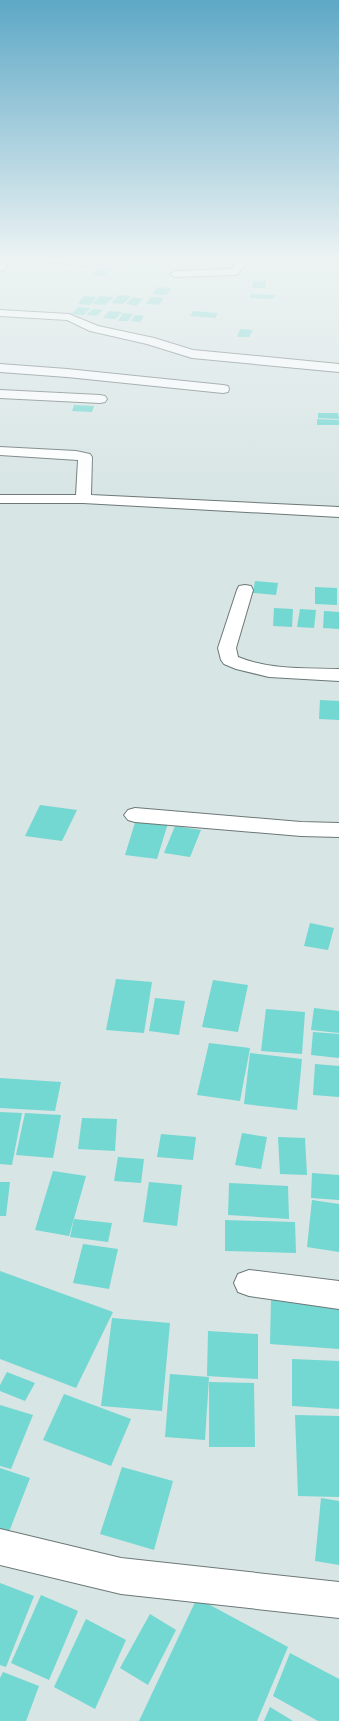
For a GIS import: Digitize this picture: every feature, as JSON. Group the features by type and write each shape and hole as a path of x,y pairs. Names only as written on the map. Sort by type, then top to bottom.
{"street":[{"path":"128,336 150,341 192,354 339,368"},
{"path":"0,368 132,379 222,389"},
{"path":"0,394 100,399"},
{"path":"0,451 76,455 85,458 83,499"},
{"path":"0,499 83,499 339,512"},
{"path":"245,590 227,648 230,660 245,667 260,670 339,675"},
{"path":"135,815 301,829 339,830"},
{"path":"248,1284 339,1295"},
{"path":"0,1547 121,1576 339,1600"}],"building":[{"path":"74,405 94,406 92,412 72,411"},
{"path":"318,413 338,413 339,419 318,418"},
{"path":"317,419 339,420 339,425 317,425"},
{"path":"255,581 278,583 276,595 253,593"},
{"path":"315,587 337,588 337,605 315,604"},
{"path":"274,608 293,609 292,627 273,626"},
{"path":"300,609 316,610 314,628 297,627"},
{"path":"324,611 339,612 339,629 323,628"},
{"path":"320,700 339,701 339,720 319,719"},
{"path":"40,805 77,810 62,841 25,836"},
{"path":"137,816 169,820 157,859 125,855"},
{"path":"175,826 201,830 190,857 164,853"},
{"path":"310,923 334,928 328,950 304,946"},
{"path":"116,979 152,982 144,1033 106,1030"},
{"path":"213,980 248,985 238,1032 202,1027"},
{"path":"155,998 185,1001 179,1035 149,1031"},
{"path":"314,1008 339,1011 339,1033 311,1030"},
{"path":"266,1009 305,1012 302,1054 261,1051"},
{"path":"313,1032 339,1034 339,1058 311,1055"},
{"path":"209,1043 250,1048 240,1101 197,1095"},
{"path":"250,1053 302,1059 297,1110 244,1104"},
{"path":"315,1064 339,1066 339,1097 313,1095"},
{"path":"0,1078 61,1082 55,1111 0,1108"},
{"path":"0,1112 22,1113 12,1165 0,1164"},
{"path":"25,1113 61,1115 53,1158 16,1155"},
{"path":"82,1118 117,1119 115,1151 78,1149"},
{"path":"242,1133 267,1137 261,1169 235,1165"},
{"path":"161,1134 196,1137 193,1160 157,1157"},
{"path":"278,1137 305,1138 307,1175 280,1174"},
{"path":"118,1157 144,1159 141,1183 114,1181"},
{"path":"53,1171 86,1176 69,1236 35,1230"},
{"path":"312,1173 339,1175 339,1200 311,1198"},
{"path":"0,1182 10,1182 6,1216 0,1216"},
{"path":"149,1182 182,1185 177,1226 143,1222"},
{"path":"229,1183 288,1186 289,1219 228,1215"},
{"path":"312,1200 339,1204 339,1252 307,1247"},
{"path":"74,1219 112,1223 108,1242 70,1237"},
{"path":"225,1220 295,1222 296,1253 225,1251"},
{"path":"83,1244 118,1249 109,1289 73,1283"},
{"path":"0,1271 113,1312 76,1388 0,1359"},
{"path":"271,1299 339,1303 339,1349 270,1344"},
{"path":"112,1318 170,1323 162,1411 101,1406"},
{"path":"208,1331 258,1334 258,1379 207,1376"},
{"path":"292,1359 339,1361 339,1409 292,1406"},
{"path":"7,1372 35,1383 25,1401 0,1391 0,1385"},
{"path":"170,1374 209,1377 205,1440 165,1437"},
{"path":"209,1382 254,1383 255,1447 209,1447"},
{"path":"64,1394 131,1419 111,1466 43,1440"},
{"path":"0,1405 33,1415 11,1469 0,1466"},
{"path":"295,1415 339,1416 339,1497 298,1496"},
{"path":"122,1467 173,1481 154,1550 100,1534"},
{"path":"0,1468 30,1478 7,1537 0,1534"},
{"path":"321,1498 339,1501 339,1565 315,1561"},
{"path":"0,1583 34,1596 6,1667 0,1665"},
{"path":"41,1595 78,1611 49,1680 11,1663"},
{"path":"197,1598 288,1647 257,1721 139,1721"},
{"path":"150,1614 176,1630 148,1685 120,1668"},
{"path":"86,1619 126,1640 95,1709 54,1687"},
{"path":"290,1653 339,1679 339,1721 318,1721 273,1696"},
{"path":"3,1672 39,1686 26,1721 0,1721 0,1678"},
{"path":"270,1707 293,1721 264,1721"}]}
